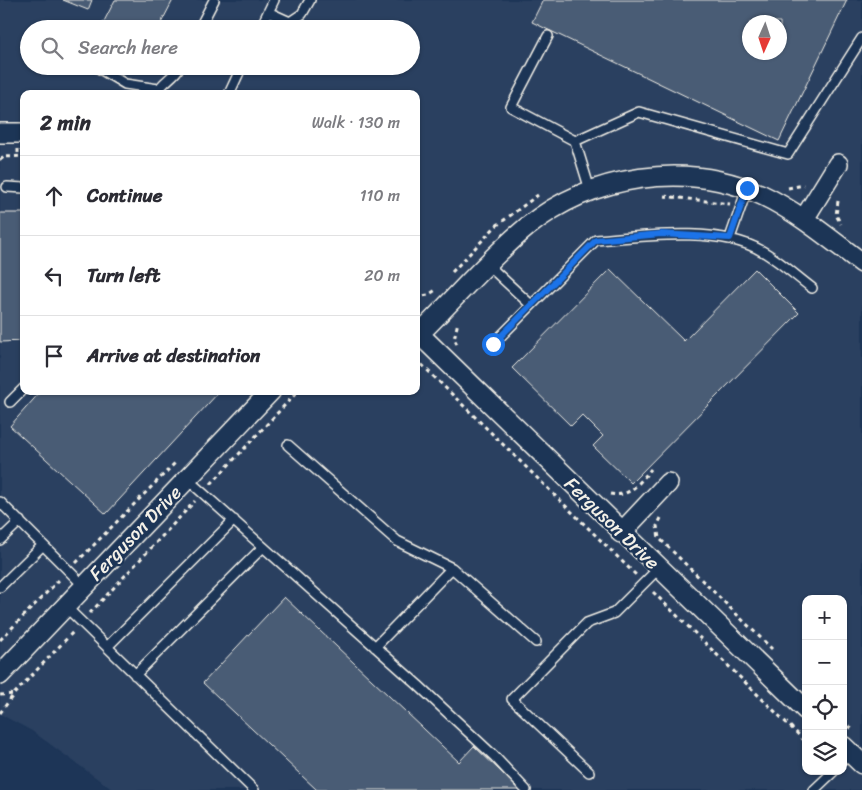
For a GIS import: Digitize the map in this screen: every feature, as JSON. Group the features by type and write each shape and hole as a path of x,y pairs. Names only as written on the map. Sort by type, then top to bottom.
{"street":[{"path":"0,134 20,134"},
{"path":"804,219 838,164"},
{"name":"Ferguson Drive","path":"420,331 527,227 569,198 608,184 657,176 711,178 747,188 804,219 862,263"},
{"name":"Ferguson Drive","path":"420,335 658,569 802,706"},
{"name":"Ferguson Drive","path":"0,675 267,395"},
{"path":"622,533 668,482"}],"lane":[{"path":"204,20 214,0"},
{"path":"264,20 274,0"},
{"path":"293,20 302,14 310,0"},
{"path":"268,12 286,20"},
{"path":"548,36 511,107 576,141 590,190"},
{"path":"576,141 640,112 788,154 862,38"},
{"path":"110,75 126,84 149,90"},
{"path":"159,90 175,75"},
{"path":"231,90 238,75"},
{"path":"7,187 20,188"},
{"path":"730,238 747,188"},
{"path":"493,344 596,240 661,234 730,238 762,251 812,288"},
{"path":"488,265 531,306"},
{"path":"10,402 20,392"},
{"path":"288,445 397,541 452,568 536,642"},
{"path":"187,479 494,756 526,790"},
{"path":"0,502 84,586"},
{"path":"106,647 234,520"},
{"path":"0,540 20,521"},
{"path":"0,587 43,545"},
{"path":"135,675 263,547"},
{"path":"375,647 452,568"},
{"path":"589,772 512,699 587,623 614,613 658,569"},
{"path":"65,606 254,790"},
{"path":"814,790 830,775"}],"path":[{"path":"0,160 20,157"},
{"path":"841,193 836,205 836,216 842,226"},
{"path":"654,196 718,201 740,207"},
{"path":"459,351 454,339 456,325 461,318"},
{"path":"420,363 802,738"},
{"path":"0,714 14,694 294,395"},
{"path":"0,640 178,460"},
{"path":"602,487 610,494 620,496 628,494 651,469"},
{"path":"667,512 658,526 659,538 778,655"},
{"path":"0,695 14,694"}],"shaded area":[{"path":"0,0 862,0 862,790 113,790 32,731 0,714"}],"building":[{"path":"63,0 92,0 88,10"},
{"path":"115,0 173,0 163,20 105,20"},
{"path":"543,0 847,0 779,141 532,22"},
{"path":"0,213 20,213 20,341 0,342"},
{"path":"610,269 684,341 755,269 799,313 631,483 593,446 603,436 582,415 571,426 512,368"},
{"path":"37,395 216,395 106,514 10,426"},
{"path":"284,597 459,762 474,746 520,790 317,790 203,683"}],"route":[{"path":"493,344 596,240 661,234 730,238 747,188"}]}
